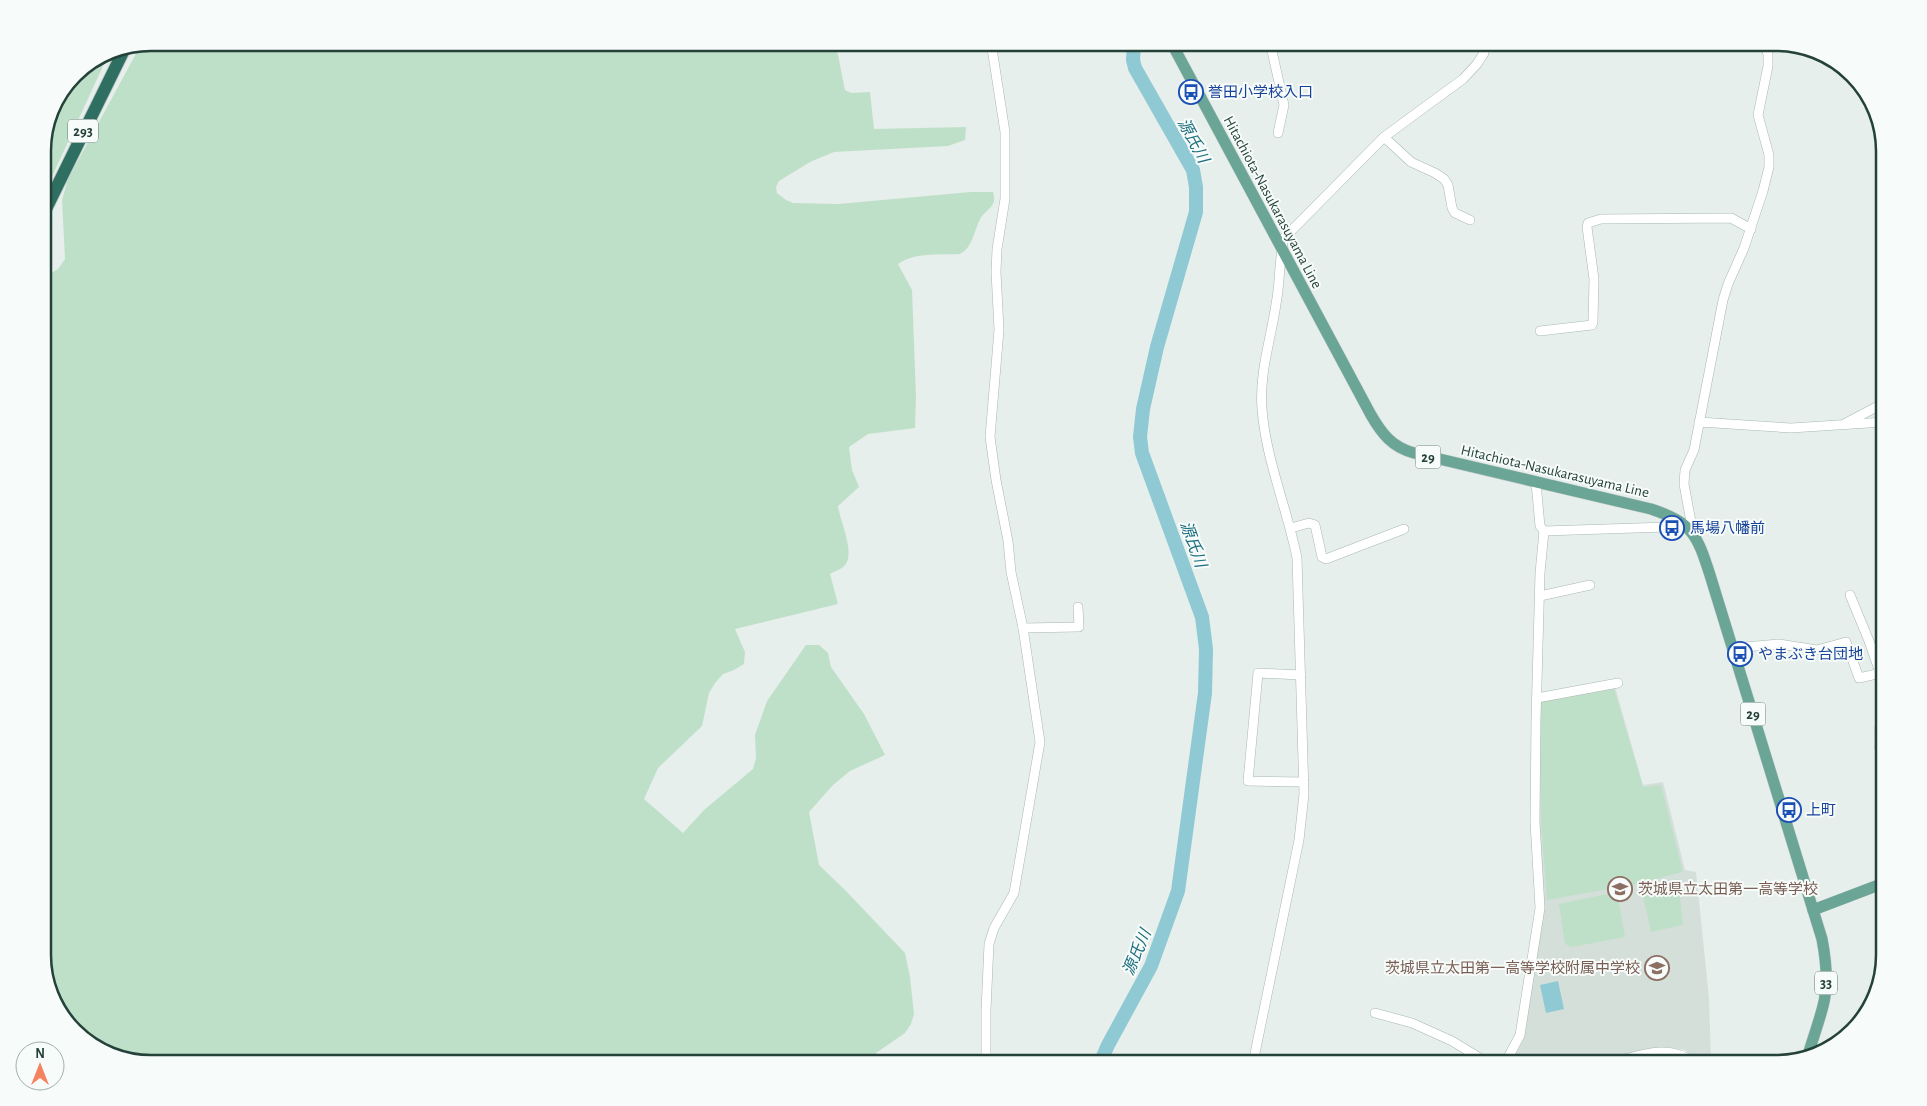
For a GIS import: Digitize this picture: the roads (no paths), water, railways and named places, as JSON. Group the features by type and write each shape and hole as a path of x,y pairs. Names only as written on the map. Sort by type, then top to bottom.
{"highway":[{"name":"293","path":"51,199 121,57"}],"main road":[{"name":"Hitachiota-Nasukarasuyama Line","path":"1176,51 1371,415 1380,430 1392,444 1405,451 1651,510 1671,516 1685,525"},
{"name":"29","path":"1685,525 1701,547 1813,910"},
{"path":"1813,910 1876,886"},
{"name":"33","path":"1810,1048 1824,1005 1826,973 1825,954 1813,910"}],"street":[{"path":"986,1055 986,1010 990,944 994,928 1014,893 1040,742 1023,628 1011,572 1008,541 990,437 999,330 996,272 998,241 1005,199 1005,132 992,51"},
{"path":"1272,51 1284,105 1278,133"},
{"path":"1254,1055 1299,840 1304,794 1297,558 1291,528 1267,441 1262,408 1263,375 1276,305 1284,238 1384,137 1463,79 1477,64 1484,51"},
{"path":"1544,531 1667,527 1685,525 1691,518 1684,484 1685,470 1694,450 1723,300 1751,228 1769,167 1769,155 1758,115 1768,66 1767,51"},
{"path":"1384,137 1411,162 1444,179 1448,185 1452,208 1455,213 1470,220"},
{"path":"1540,331 1592,325 1594,322 1594,279 1588,223 1601,219 1731,218 1751,228"},
{"path":"1842,425 1876,408"},
{"path":"1699,422 1792,428 1876,422"},
{"path":"1510,1055 1520,1035 1540,908 1535,822 1540,596 1544,531 1540,526 1536,482"},
{"path":"1291,528 1309,523 1315,525 1322,557 1326,559 1404,530"},
{"path":"1540,596 1590,585"},
{"path":"1850,595 1876,660"},
{"path":"1023,628 1079,627 1078,607"},
{"path":"1733,648 1779,644 1817,650 1846,642 1859,678 1876,674"},
{"path":"1301,675 1258,673 1248,781 1304,782"},
{"path":"1537,698 1618,683"},
{"path":"1375,1013 1412,1022 1452,1041 1474,1055"},
{"path":"1642,1055 1666,1051 1684,1055"}],"water":[{"path":"1558,981 1564,1009 1546,1013 1540,985"}],"waterway":[{"name":"源氏川","path":"1104,1055 1151,966 1178,891 1205,693 1206,649 1202,617 1142,453 1140,437 1143,409 1157,347 1196,212 1196,187 1193,170 1135,68 1134,51"}],"place":[{"name":"誉田小学校入口","path":"1191,92"},
{"name":"馬場八幡前","path":"1672,528"},
{"name":"やまぶき台団地","path":"1740,654"},
{"name":"上町","path":"1789,810"},
{"name":"茨城県立太田第一高等学校","path":"1620,889"},
{"name":"茨城県立太田第一高等学校附属中学校","path":"1657,968"}]}
